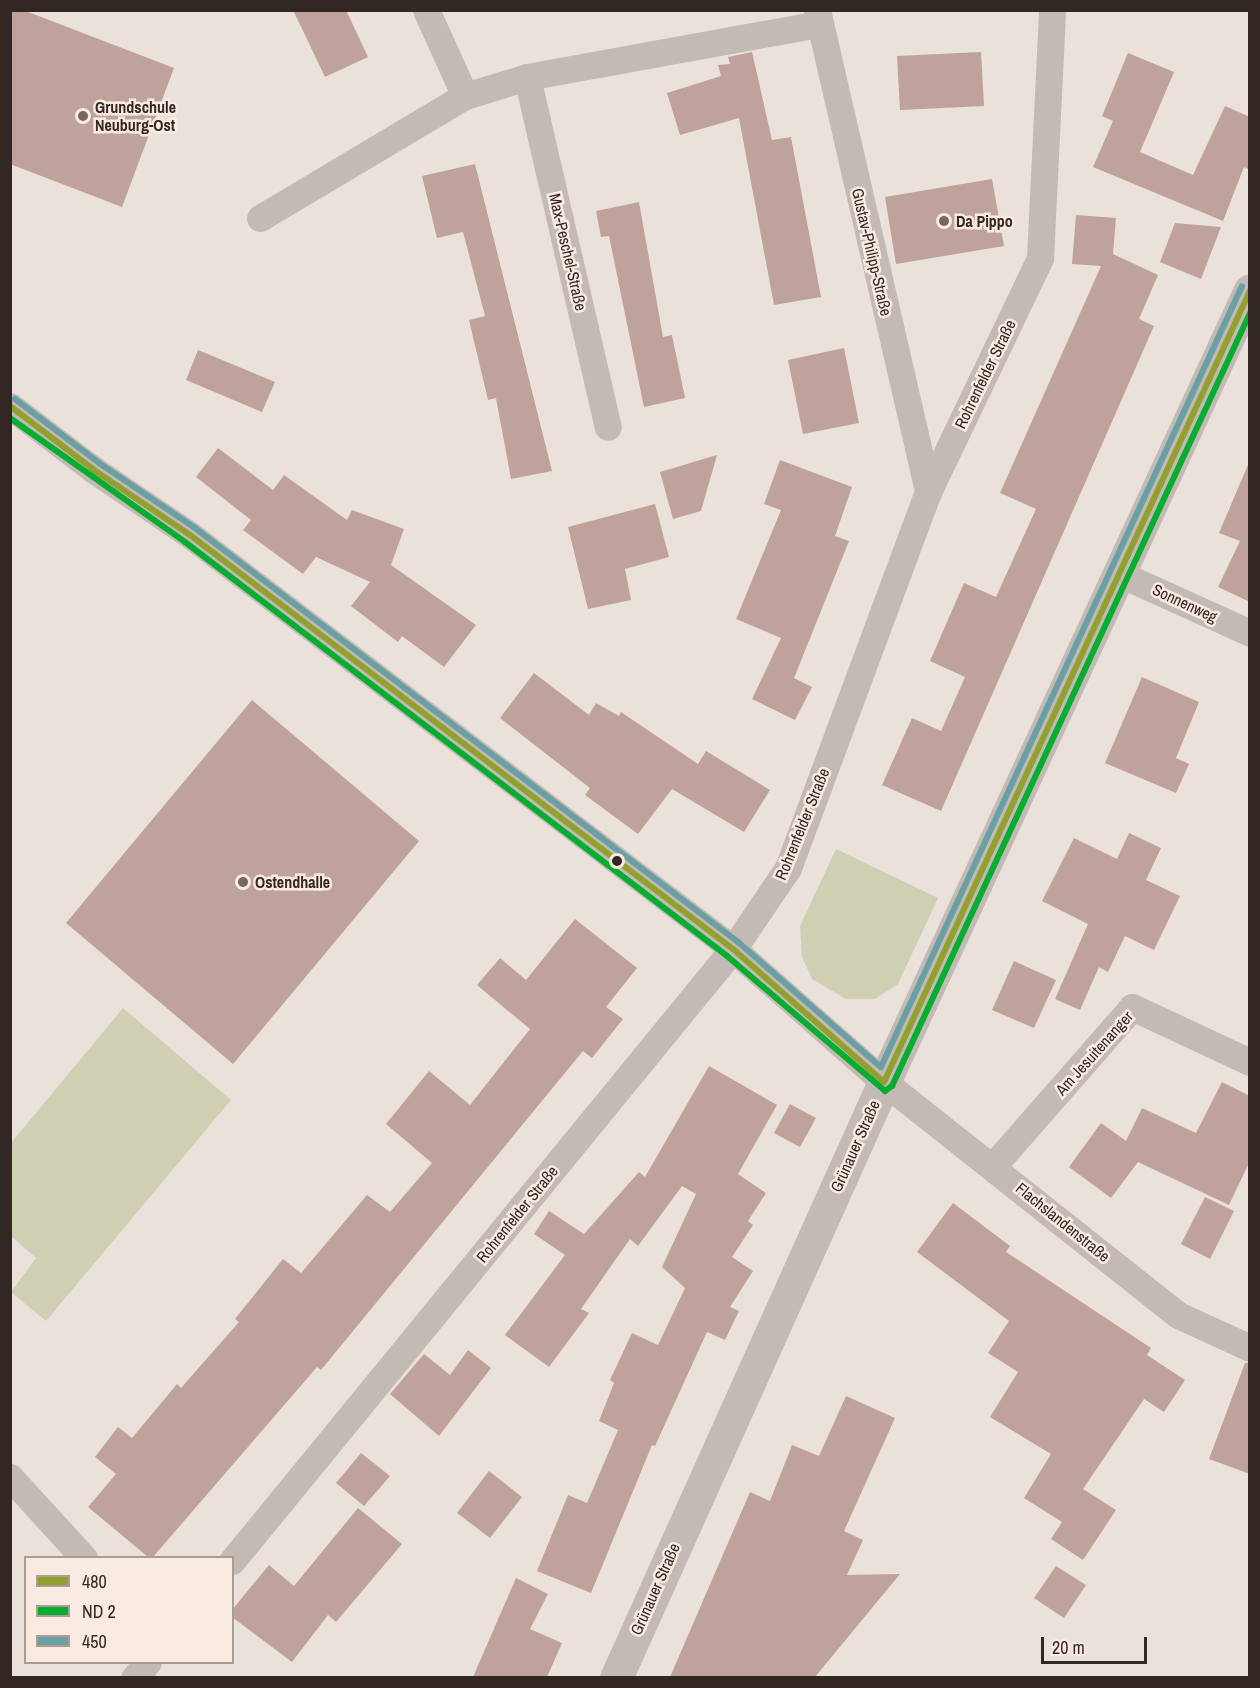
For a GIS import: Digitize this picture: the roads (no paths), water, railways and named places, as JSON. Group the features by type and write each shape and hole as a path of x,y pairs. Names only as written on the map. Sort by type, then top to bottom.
{"street":[{"path":"426,10 465,96"},
{"name":"Rohrenfelder Straße","path":"234,1560 733,949 788,868 928,492 1040,258 1052,10"},
{"path":"260,218 465,96 527,77 819,17"},
{"name":"Gustav-Philipp-Straße","path":"819,17 928,492"},
{"name":"Max-Peschel-Straße","path":"527,77 608,427"},
{"name":"Grünauer Straße","path":"615,1677 884,1082 1250,290"},
{"name":"Flachslandenstraße","path":"10,406 94,470 190,535 733,949 884,1082 1179,1315 1250,1348"},
{"name":"Sonnenweg","path":"1120,574 1250,633"},
{"name":"Am Jesuitenanger","path":"993,1166 1132,1007 1250,1062"},
{"path":"10,1477 83,1556"},
{"path":"134,1677 146,1664"}],"place":[{"name":"Grundschule Neuburg-Ost","path":"83,116"},
{"name":"Da Pippo","path":"944,221"},
{"name":"Ostendhalle","path":"243,882"}]}
